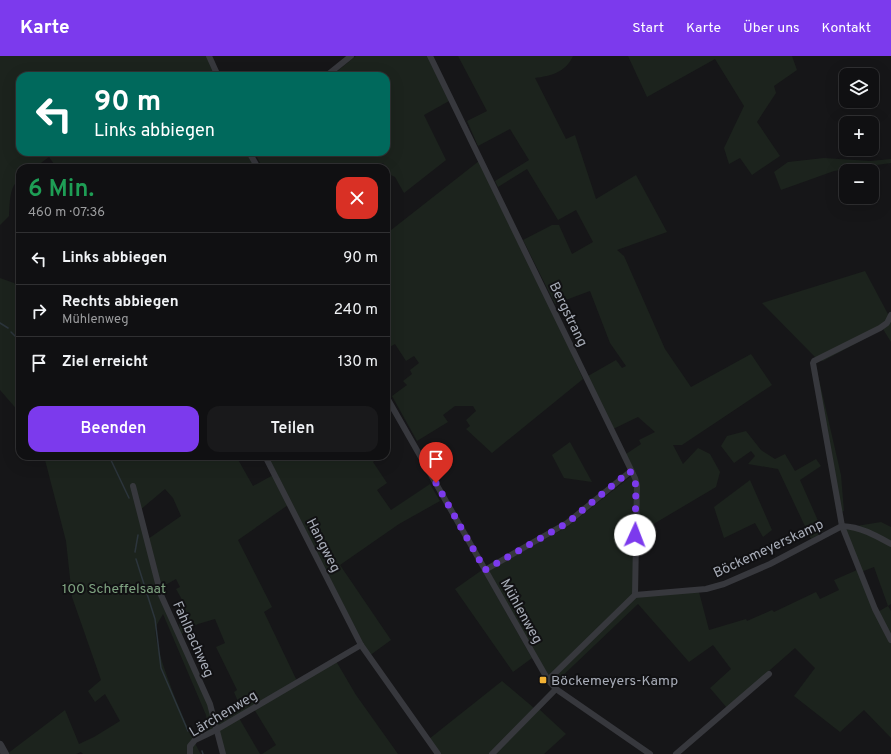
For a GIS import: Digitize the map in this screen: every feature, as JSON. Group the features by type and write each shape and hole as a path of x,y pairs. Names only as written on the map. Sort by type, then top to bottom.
{"street":[{"path":"210,56 216,72"},
{"path":"331,72 351,56"},
{"name":"Bergstrang","path":"430,56 518,235 636,485 635,595"},
{"name":"Böckemeyerskamp","path":"635,595 706,589 724,584 770,564 842,526 813,363 814,361 880,328 887,323 891,315"},
{"name":"Mühlenweg","path":"390,403 548,680 556,689 650,754"},
{"name":"Hangweg","path":"267,460 361,645 438,754"},
{"path":"485,570 567,523 630,471"},
{"name":"Fahlbachweg","path":"133,486 161,595 210,704 216,730 224,754"},
{"path":"891,544 866,530 853,526 842,526 875,609 891,640"},
{"path":"548,680 635,595"},
{"name":"Lärchenweg","path":"190,754 190,746 196,740 216,730 361,645"},
{"path":"676,754 769,674"},
{"path":"492,754 556,689"},
{"path":"0,745 5,754"}],"green space":[{"path":"0,56 207,56 214,72 16,72 16,156 249,156 253,164 54,164 49,157 39,164 16,164 16,182 12,190 9,216 0,225"},
{"path":"356,56 427,56 449,101 424,115 446,160 404,193 395,177 390,174 390,164 261,164 256,156 390,156 390,72 336,72"},
{"path":"458,56 573,56 566,66 557,72 547,76 535,78 566,139 575,135 596,199 636,175 667,232 617,250 624,256 665,349 691,387 751,354 772,385 682,445 673,445 683,464 698,448 710,454 720,472 716,487 635,535 637,596 699,592 709,630 746,619 747,621 772,610 774,612 816,592 820,599 839,590 834,580 857,570 876,613 888,606 891,611 891,738 864,710 840,732 794,696 815,668 795,648 727,708 710,688 731,669 713,645 689,662 638,604 555,683 547,674 487,571 567,527 635,473 626,454 641,444 639,440 655,432 638,417 613,429 588,376 616,360 622,368 626,366 610,343 590,291 555,304 523,240 552,225 559,225 572,254 593,242 576,210 558,220 527,169 498,187 495,181 529,160 510,129 478,146 467,121 487,111"},
{"path":"628,56 792,56 797,70 774,86 776,93 757,122 780,156 752,175 740,158 729,164 724,148 744,106 715,59 647,97"},
{"path":"824,158 870,161 891,159 891,163 879,165 839,164 839,170 781,190 774,172 788,162"},
{"path":"479,161 551,307 583,379 492,453 466,429 470,426 466,420 476,411 473,406 455,406 443,415 448,422 417,441 392,396 407,385 403,381 412,374 410,370 419,363 414,356 406,361 395,344 390,347 390,231"},
{"path":"865,271 889,316 891,312 891,342 883,329 823,361 819,360 815,362 841,475 844,511 841,512 814,364 815,357 762,303"},
{"path":"0,278 14,283 16,285 16,408 0,390"},
{"path":"746,431 761,450 775,459 785,454 795,471 816,459 821,466 800,480 823,532 811,539 778,469 748,464 755,456 751,451 734,463 721,446 727,436"},
{"path":"570,442 592,482 564,478 552,455"},
{"name":"100 Scheffelsaat","path":"45,460 238,460 253,486 275,474 268,460 376,460 373,462 387,483 377,490 391,510 430,484 440,501 399,524 340,565 391,640 369,656 288,505 238,540 272,607 264,612 297,681 336,661 356,695 398,754 262,754 276,745 254,709 217,729 216,722 241,709 234,692 237,690 216,647 225,643 215,619 198,624 180,635 178,608 185,605 176,589 180,587 176,579 160,588 148,539 181,516 173,498 165,489 140,510 160,596 212,713 215,730 204,735 204,731 208,728 206,715 163,614 156,628 156,638 172,691 201,754 83,754 81,752 76,754 7,754 65,710 79,744 94,737 120,721 105,694 95,702 88,691 101,680 72,597 66,541"},
{"path":"750,480 772,530 763,537 755,523 724,538 714,507"},
{"path":"881,522 891,527 891,604 888,606 874,567 861,572 844,528"},
{"path":"482,570 532,658 513,672 455,589"},
{"path":"502,681 534,708 490,754 440,754 429,739"},
{"path":"539,709 566,734 544,754 492,754"},
{"path":"239,718 260,754 225,754 217,731"}],"waterway":[{"path":"0,323 8,328"},
{"path":"11,332 16,337"},
{"path":"111,460 129,498"},
{"path":"135,552 138,535"},
{"path":"136,559 155,619 161,668 188,731"}],"place":[{"name":"Böckemeyers-Kamp","path":"543,680"}],"route":[{"path":"436,483 485,570 552,533 567,523 630,471 635,478 636,485 635,535"}]}
